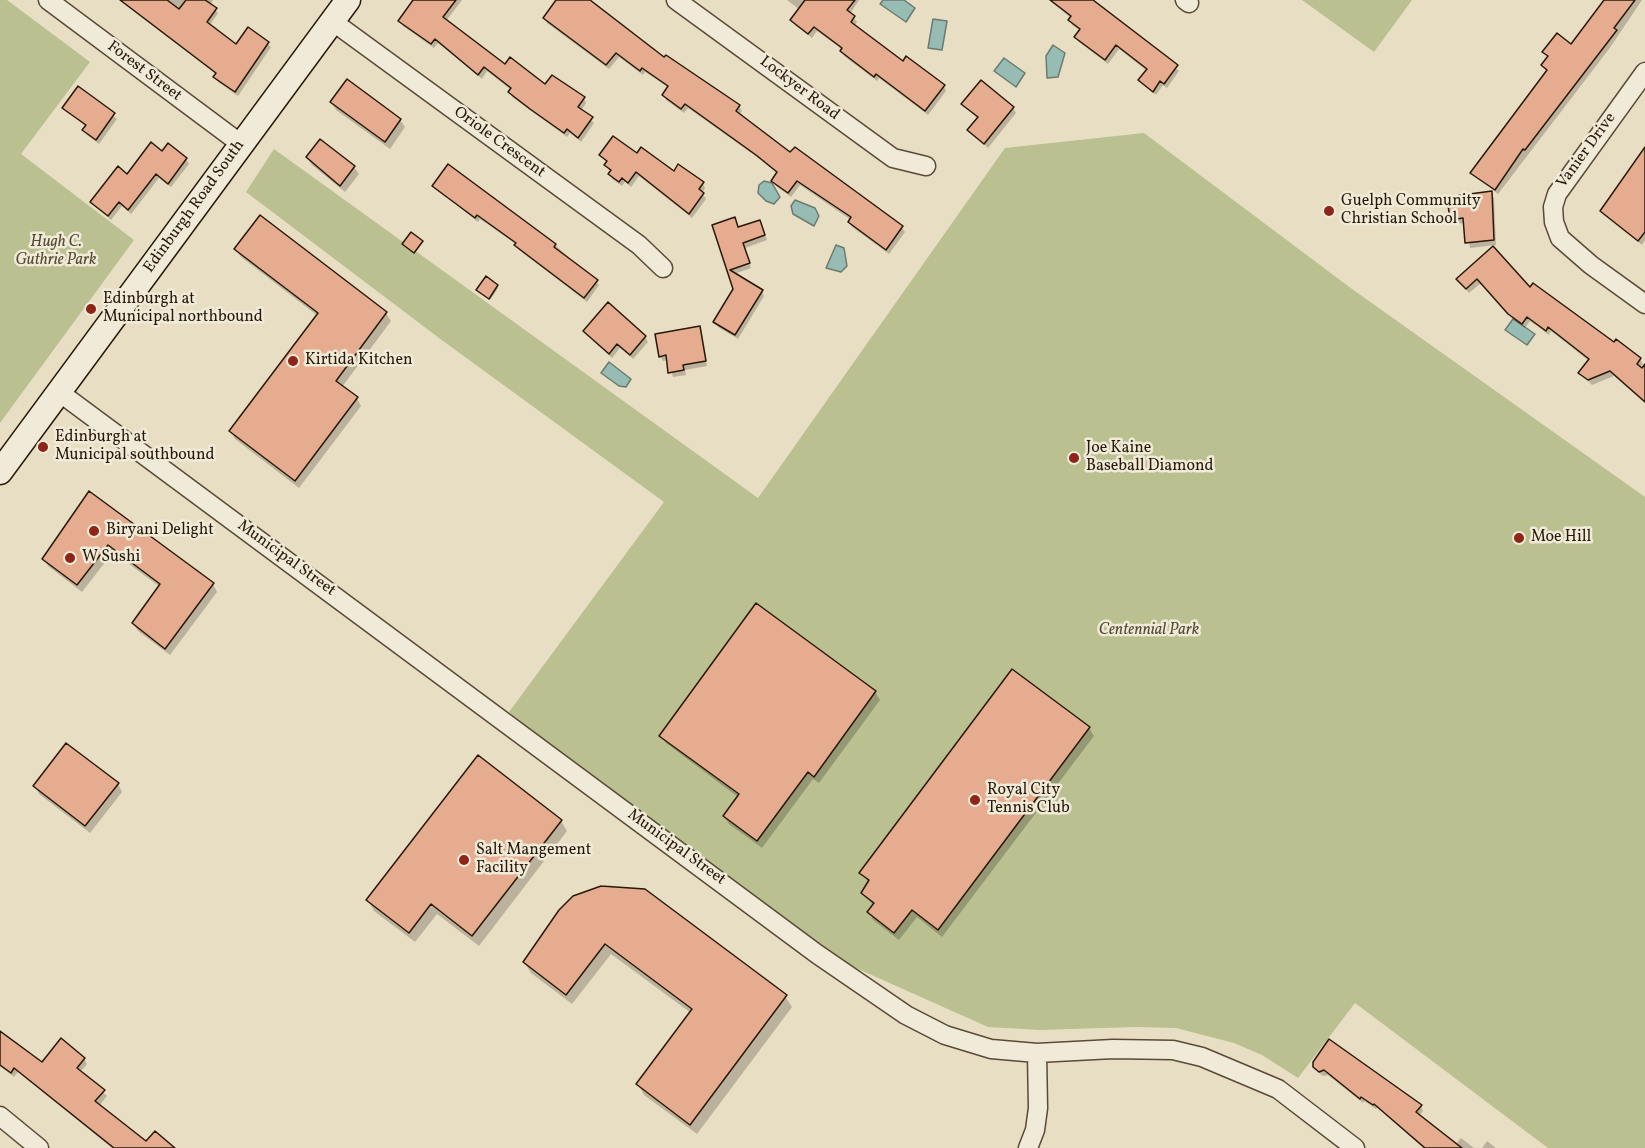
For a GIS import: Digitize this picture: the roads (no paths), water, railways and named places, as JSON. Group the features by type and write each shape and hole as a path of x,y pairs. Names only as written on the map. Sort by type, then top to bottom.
{"main road":[{"name":"Edinburgh Road South","path":"0,472 348,0"}],"street":[{"name":"Forest Street","path":"48,0 241,144"},
{"name":"Lockyer Road","path":"676,0 893,158 926,166"},
{"name":"Oriole Crescent","path":"332,21 639,245 663,268"},
{"name":"Vanier Drive","path":"1645,72 1557,194 1553,207 1554,222 1560,238 1591,265 1645,304"},
{"name":"Municipal Street","path":"59,392 817,954 906,1015 945,1035 991,1049 1037,1053 1134,1049 1173,1050 1202,1057 1237,1069 1278,1089 1355,1148"},
{"path":"1028,1148 1035,1130 1038,1108 1037,1053"},
{"path":"0,1116 39,1148"}],"water":[{"path":"883,0 904,0 915,8 906,22 880,4"},
{"path":"933,19 947,21 942,50 928,48"},
{"path":"1053,45 1065,53 1058,77 1047,78 1046,56"},
{"path":"1004,58 1025,73 1016,87 994,71"},
{"path":"764,181 772,183 780,197 774,204 766,201 758,193 759,185"},
{"path":"795,200 815,208 819,216 814,226 793,214 791,206"},
{"path":"836,245 844,248 847,266 841,272 826,268"},
{"path":"1513,319 1535,334 1527,345 1505,330"},
{"path":"609,362 631,379 626,387 619,386 601,373"}],"place":[{"name":"Guelph Community Christian School","path":"1329,211"},
{"name":"Edinburgh at Municipal northbound","path":"91,309"},
{"name":"Kirtida Kitchen","path":"293,361"},
{"name":"Edinburgh at Municipal southbound","path":"43,447"},
{"name":"Joe Kaine Baseball Diamond","path":"1074,458"},
{"name":"Biryani Delight","path":"94,531"},
{"name":"Moe Hill","path":"1519,538"},
{"name":"W Sushi","path":"70,558"},
{"name":"Royal City Tennis Club","path":"975,800"},
{"name":"Salt Mangement Facility","path":"464,860"}],"park label":[{"name":"Hugh C. Guthrie Park","path":"56,252"},
{"name":"Centennial Park","path":"1149,631"}]}
